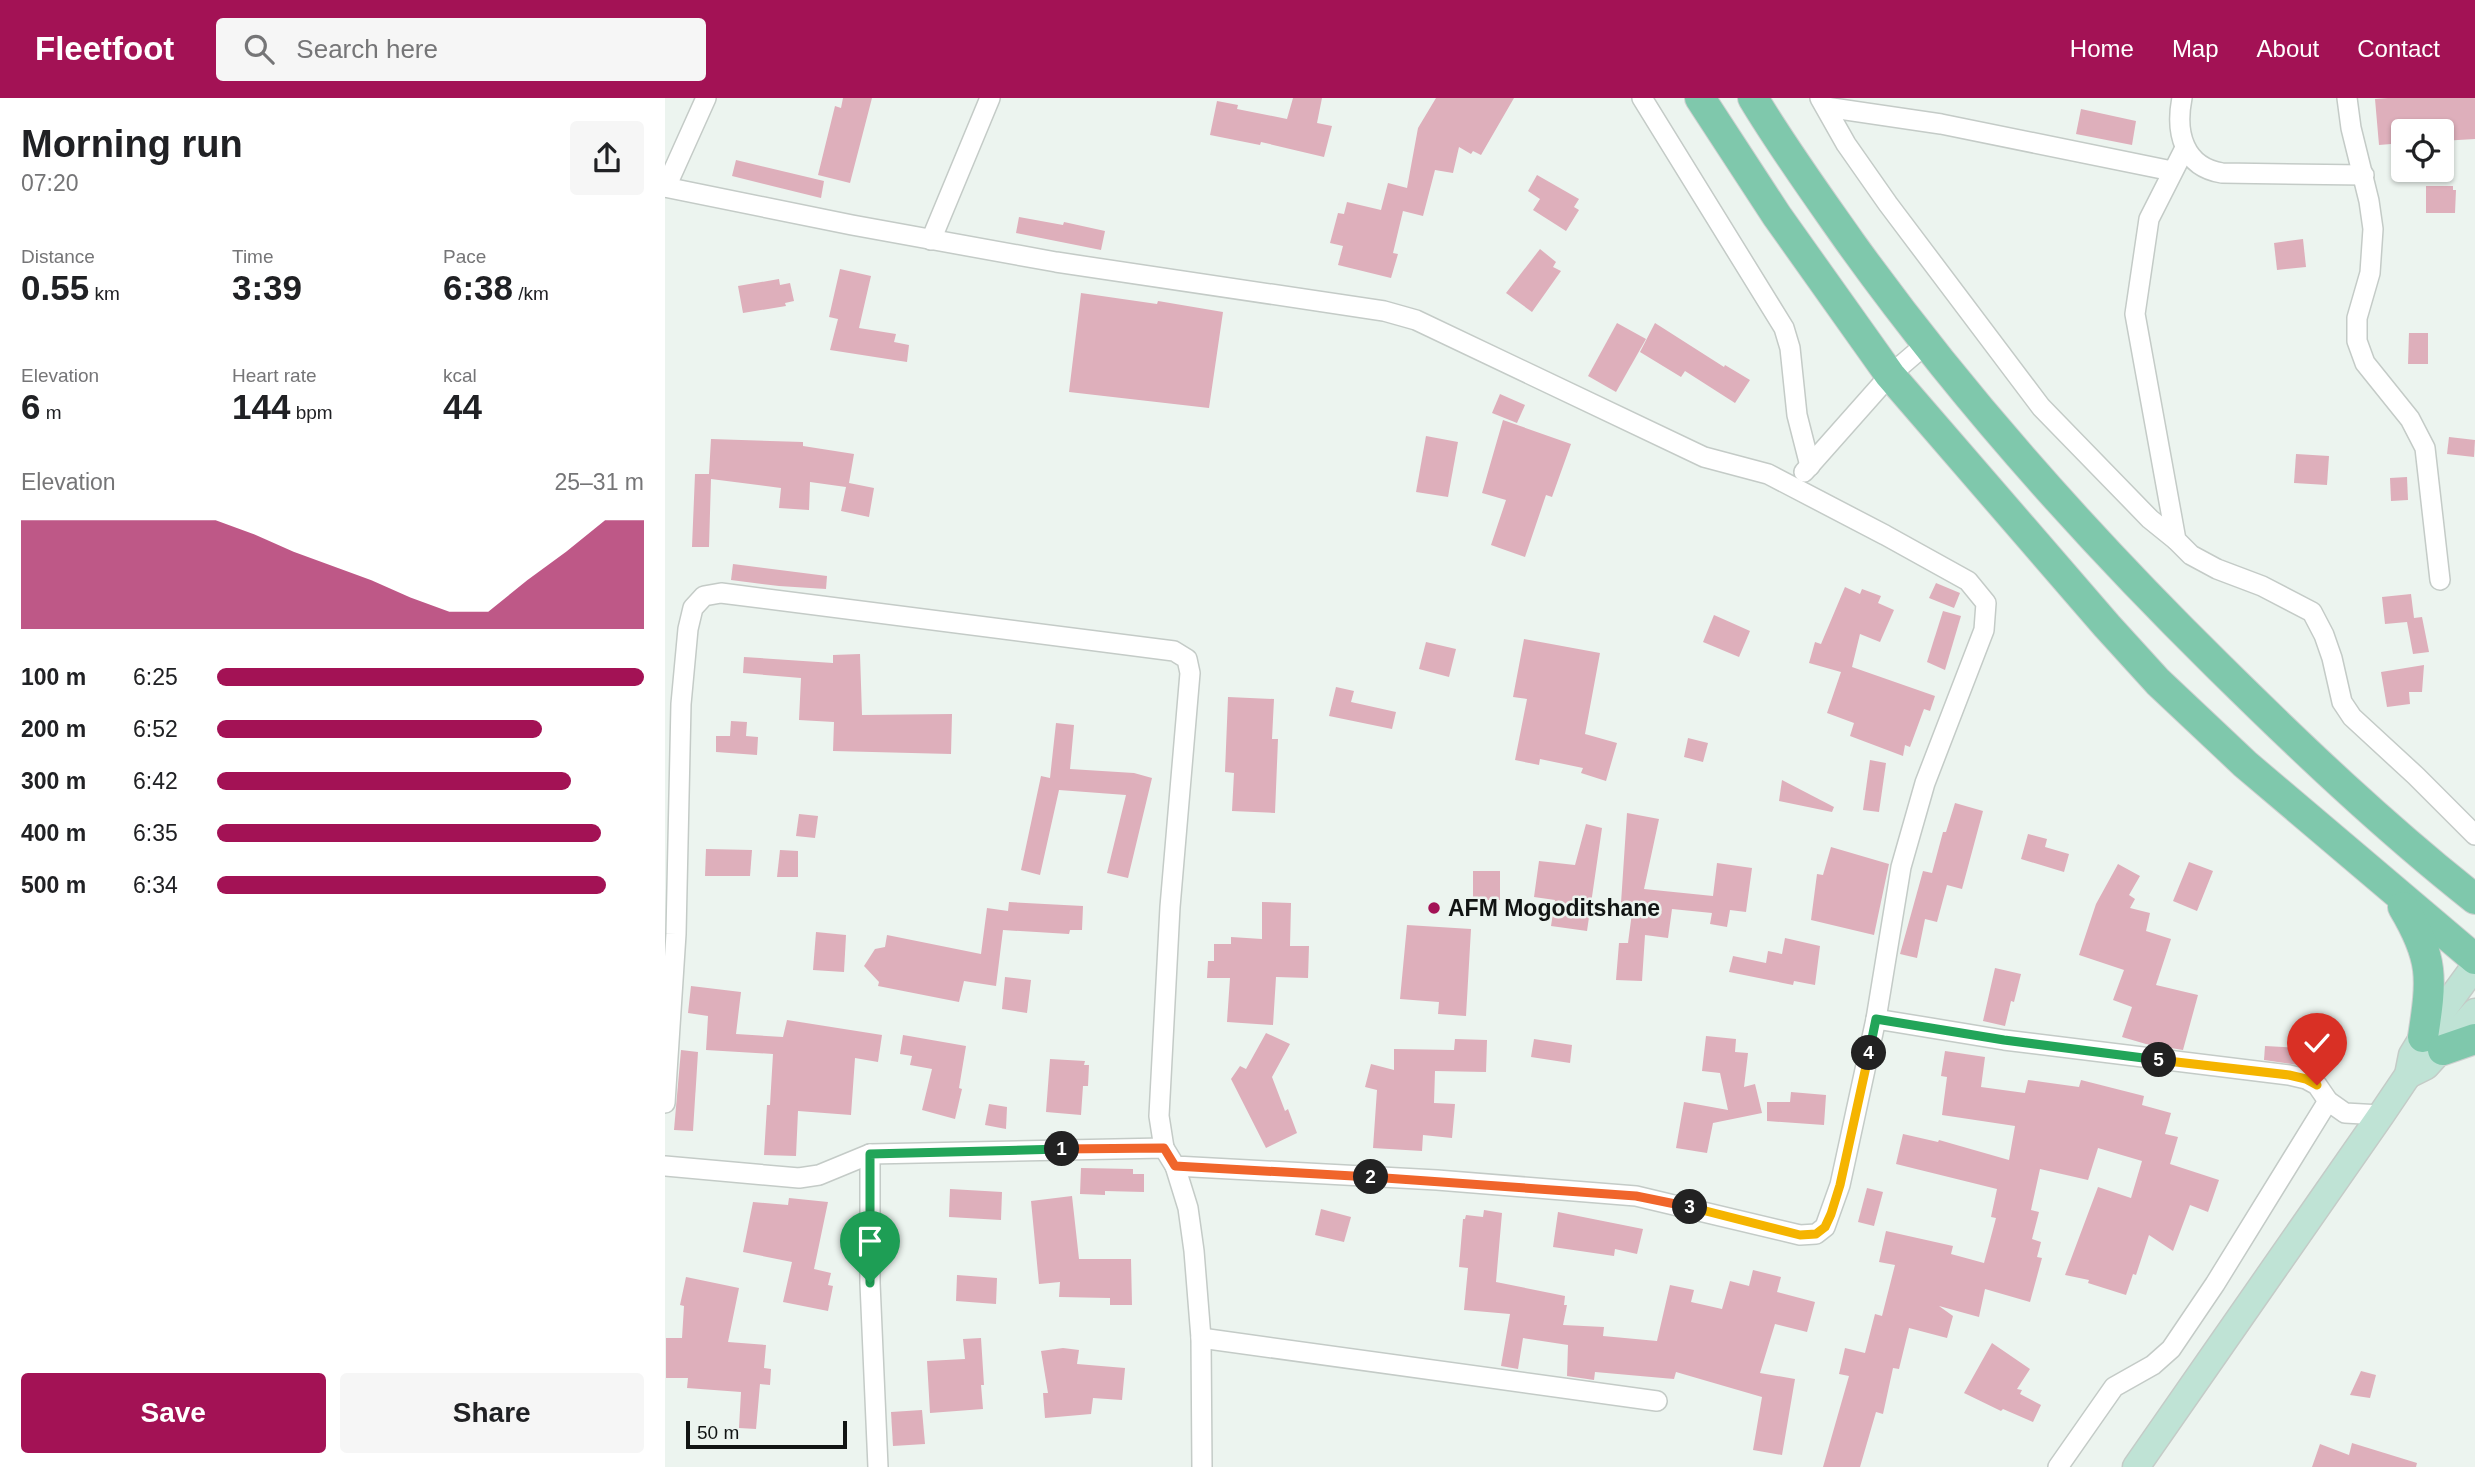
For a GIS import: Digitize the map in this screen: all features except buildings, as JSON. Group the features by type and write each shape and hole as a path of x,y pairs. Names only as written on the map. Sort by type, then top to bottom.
{"main road":[{"path":"1700,98 1776,216 1890,375 2048,560 2158,682 2265,782 2475,959"},
{"path":"1753,98 1814,191 1926,345 2075,519 2163,612 2368,809 2475,899"},
{"path":"2396,894 2421,940 2428,960 2433,1043"},
{"path":"2433,1043 2475,966"},
{"path":"2136,1467 2408,1075 2412,1055 2475,1012"},
{"path":"2433,1043 2475,1038"}],"street":[{"path":"706,98 665,187 931,240 1056,262 1384,312 1416,320 1704,457 1768,474 1968,581 1986,603 1984,630 1925,783 1901,867 1876,1019 1840,1185 1825,1227 1816,1234 1800,1235 1636,1196 1437,1180 1175,1166"},
{"path":"931,240 990,98"},
{"path":"1642,98 1784,328 1790,348 1797,415 1810,466"},
{"path":"2182,98 2181,129 2185,148 2196,162 2207,170 2223,173 2364,175"},
{"path":"2347,98 2373,229 2370,273 2357,318 2357,341 2364,363 2410,419 2425,448 2439,580"},
{"path":"1823,102 2172,171"},
{"path":"1823,102 1846,144 1880,193 2041,407 2150,519 2190,555 2217,569 2262,586 2312,612 2332,658 2342,702 2352,717 2475,835"},
{"path":"2176,540 2135,314 2149,219 2185,148"},
{"path":"1792,486 1890,375 1926,345"},
{"path":"665,1103 676,934 673,702 693,608 704,596 721,593 1174,651 1187,659 1190,673 1170,907 1159,1116 1164,1148 1175,1166 1188,1208 1201,1338 1202,1467"},
{"path":"1876,1019 2004,1040 2289,1075 2317,1085 2327,1101 2345,1113 2381,1115"},
{"path":"2058,1467 2114,1387 2153,1365 2171,1349 2215,1284 2327,1101"},
{"path":"665,1166 799,1178 819,1175 870,1154 1164,1148"},
{"path":"870,1154 870,1283 878,1467"},
{"path":"1201,1338 1657,1401"}],"place":[{"name":"AFM Mogoditshane","path":"1434,908"}],"route":[{"path":"870,1283 870,1154 1164,1148 1175,1166 1437,1180 1636,1196 1800,1235 1816,1234 1825,1227 1831,1214 1840,1185 1876,1019 2004,1040 2289,1075 2317,1085"}]}
